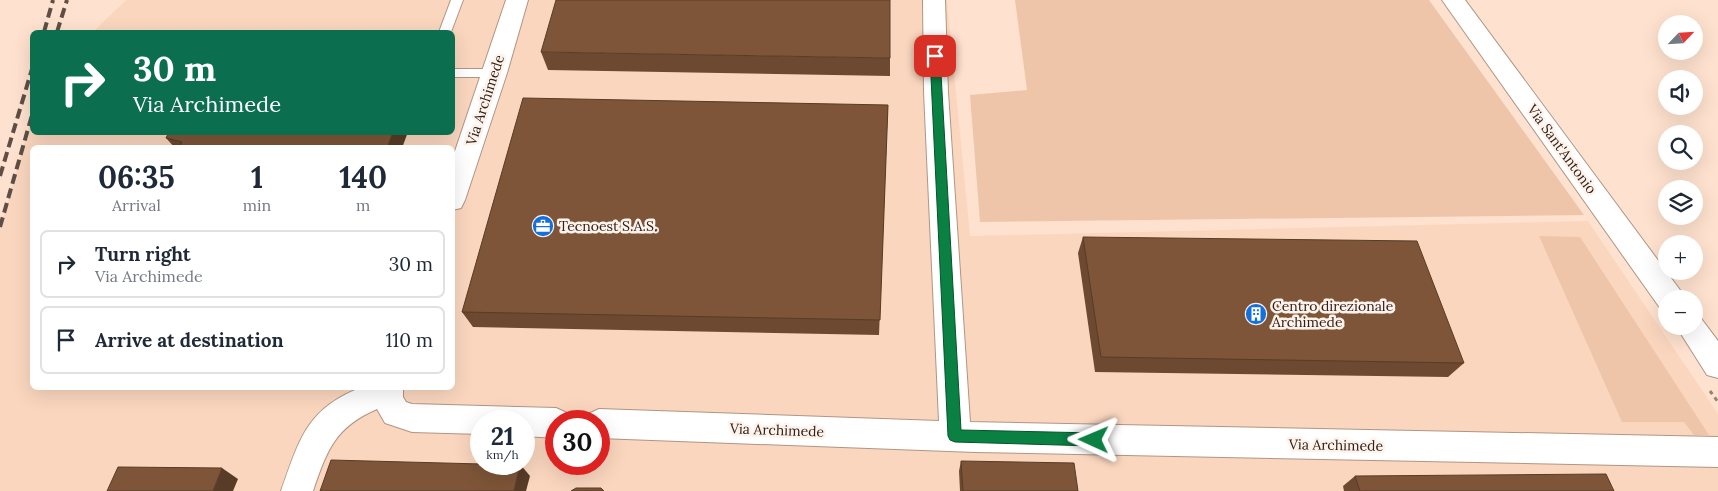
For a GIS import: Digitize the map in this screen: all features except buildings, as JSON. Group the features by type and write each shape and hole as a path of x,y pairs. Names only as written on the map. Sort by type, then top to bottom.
{"street":[{"name":"Via Archimede","path":"455,191 495,73 517,0"},
{"path":"934,0 936,92 955,436"},
{"name":"Via Sant'Antonio","path":"1453,0 1663,290"},
{"path":"1696,335 1718,365"},
{"path":"297,491 313,446 325,425 345,410 386,390"},
{"path":"388,390 389,402 396,413 412,418 470,420"},
{"name":"Via Archimede","path":"610,424 955,436 1718,452"}],"lane":[{"path":"446,30 457,0"},
{"path":"455,73 495,73"}],"shaded area":[{"path":"126,0 947,0 970,236 1588,221 1658,325 1658,335 1665,335 1718,414 1718,491 0,491 0,229 30,123 30,135 455,135 455,30 95,30"},
{"path":"1015,0 1429,0 1584,215 980,222 970,95 1027,90"},
{"path":"1539,236 1580,237 1709,435 1694,435 1684,422 1622,422"}],"railway":[{"path":"45,30 53,0"},
{"path":"58,30 67,0"},
{"path":"0,176 30,76"},
{"path":"0,227 30,122"}],"place":[{"name":"Tecnoest S.A.S.","path":"543,226"},
{"name":"Centro direzionale Archimede","path":"1256,314"}],"route":[{"path":"935,56 955,436 1094,440"}]}
